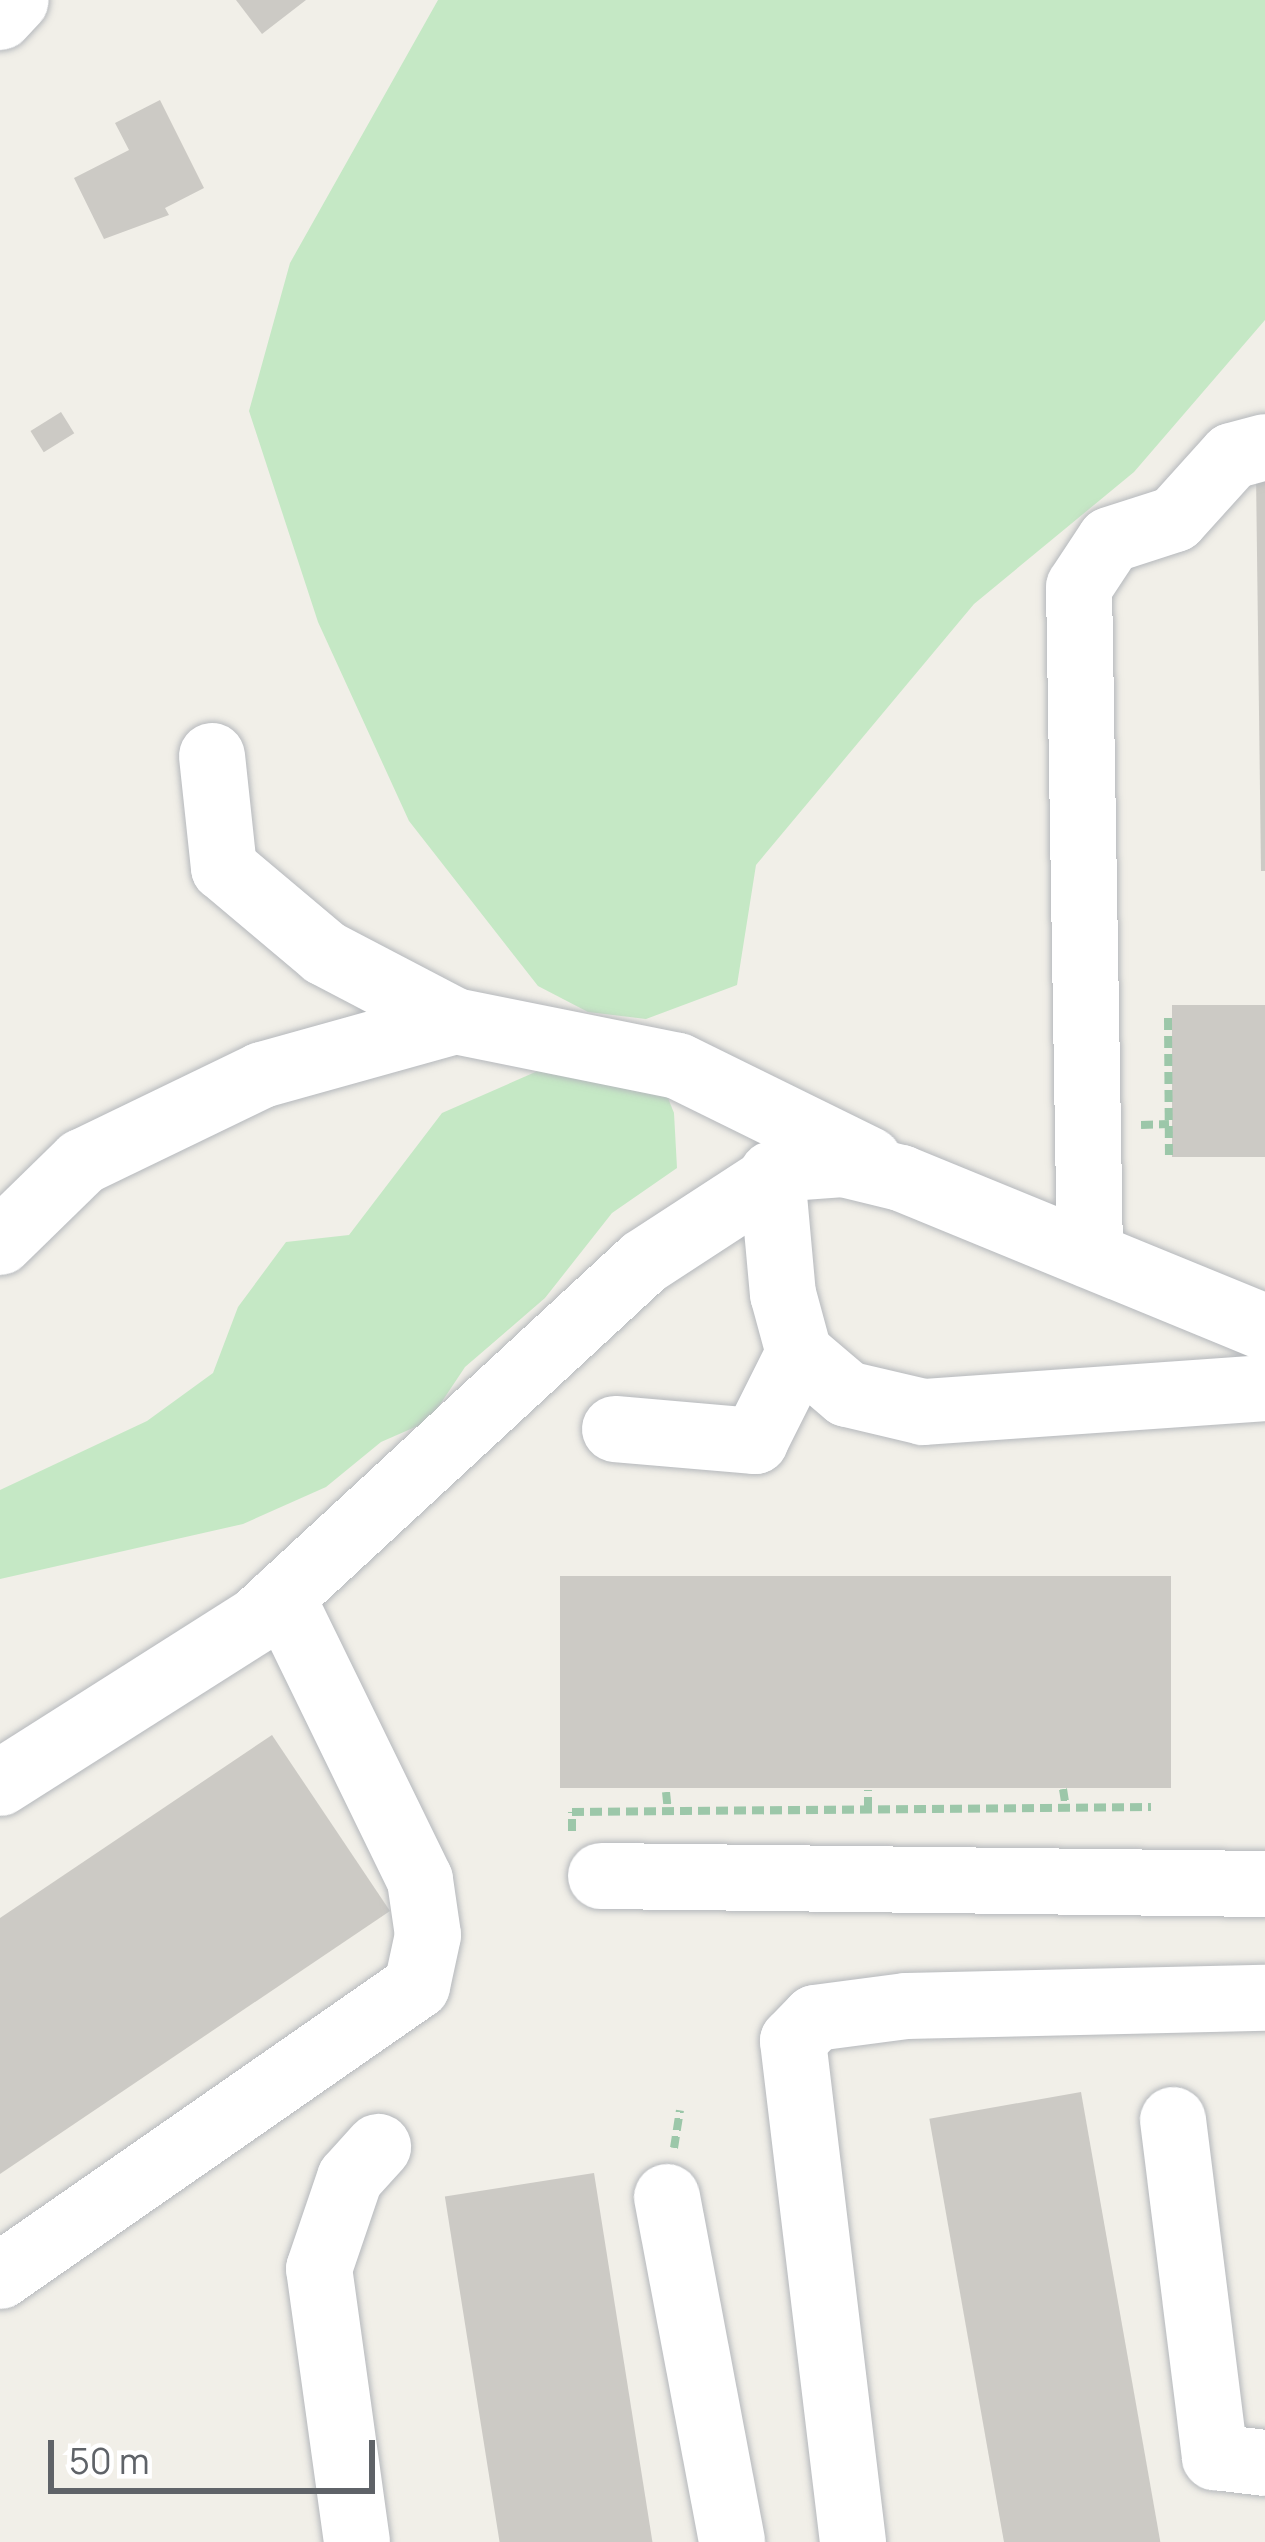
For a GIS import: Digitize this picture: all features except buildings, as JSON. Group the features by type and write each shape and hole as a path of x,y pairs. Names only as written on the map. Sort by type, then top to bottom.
{"street":[{"path":"0,17 16,0"},
{"path":"1090,1255 1079,587 1110,540 1175,519 1232,456 1265,447"},
{"path":"212,756 224,868 325,953 455,1022 677,1066 920,1185 1265,1327"},
{"path":"0,1242 82,1162 242,1084 455,1022"},
{"path":"0,1783 269,1608 644,1262 772,1174 843,1164 920,1185"},
{"path":"772,1174 783,1294 800,1353 847,1394 922,1412 1265,1388"},
{"path":"615,1429 754,1441 800,1353"},
{"path":"0,2276 417,1986 428,1935 421,1880 269,1608"},
{"path":"601,1876 1265,1884"},
{"path":"853,2542 793,2041 815,2018 907,2006 1265,1998"},
{"path":"1172,2120 1216,2458 1265,2463"},
{"path":"357,2542 320,2270 350,2178 378,2147"},
{"path":"667,2198 732,2542"}],"path":[{"path":"1168,1018 1169,1155"},
{"path":"1063,1789 1066,1808"},
{"path":"868,1790 868,1809"},
{"path":"666,1792 668,1811"},
{"path":"601,1876 573,1867 572,1812 1151,1807"}],"green space":[{"path":"438,0 1265,0 1265,320 1134,472 974,604 756,865 737,985 646,1019 588,1012 538,986 409,821 318,622 249,411 290,263"},
{"path":"565,1059 658,1073 674,1113 677,1168 612,1213 545,1298 465,1367 429,1421 381,1442 326,1487 243,1524 0,1579 0,1490 147,1421 213,1373 238,1307 286,1242 349,1235 442,1113"}]}
